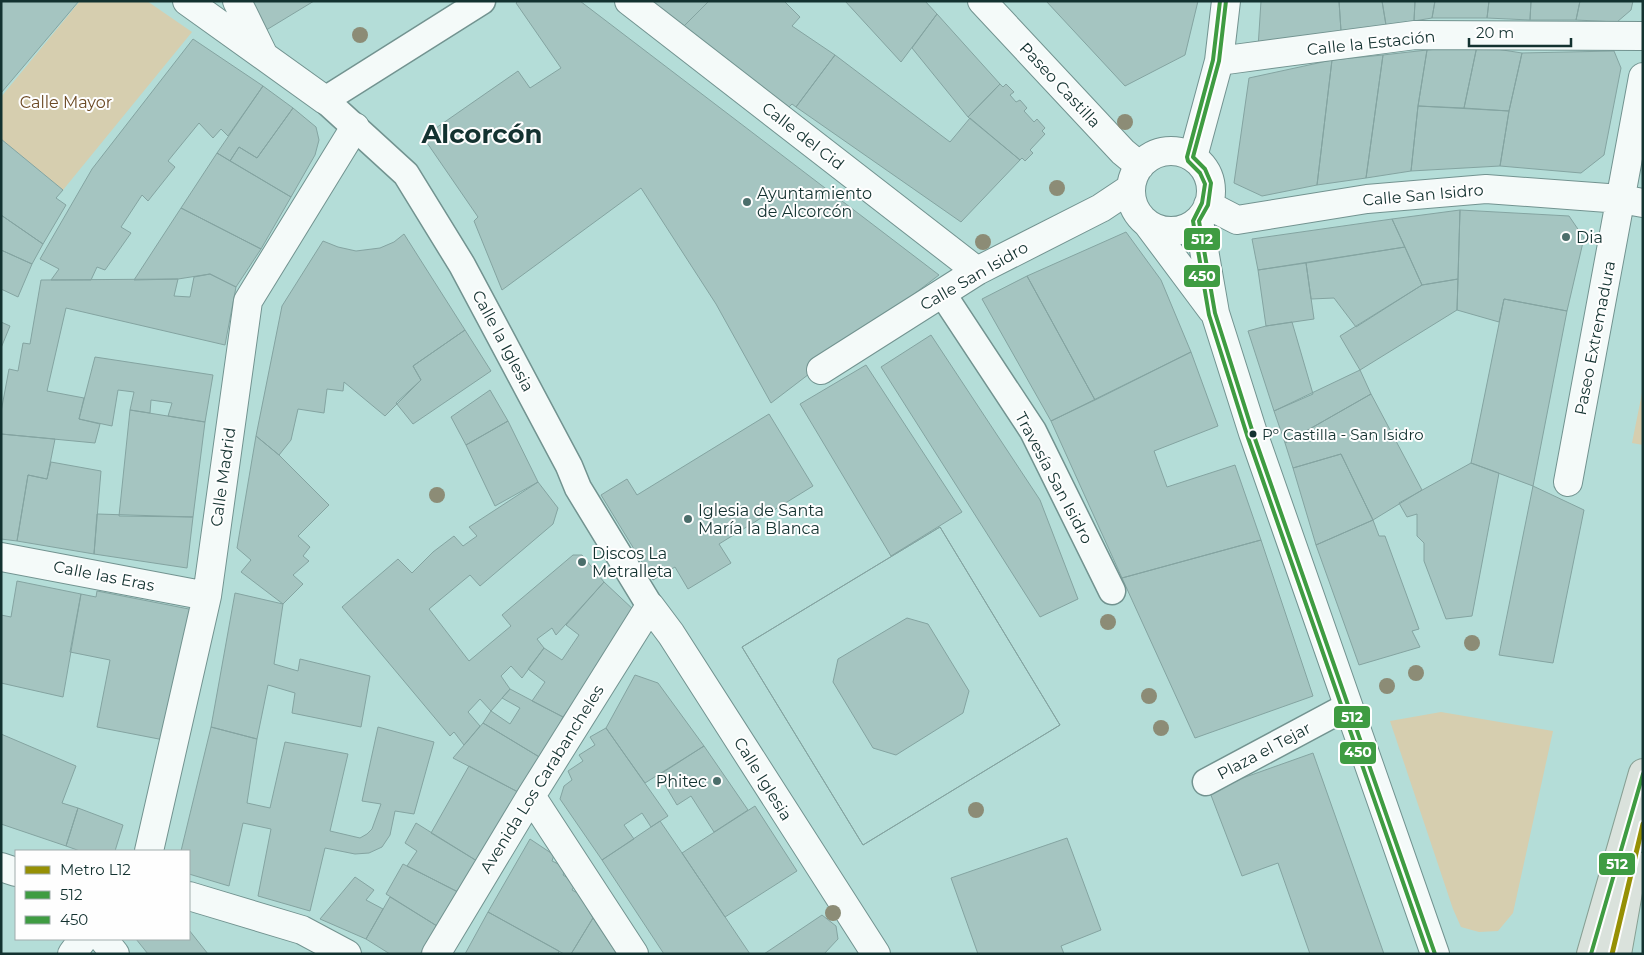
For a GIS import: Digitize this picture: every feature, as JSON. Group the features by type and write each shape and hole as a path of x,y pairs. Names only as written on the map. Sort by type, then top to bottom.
{"main road":[{"path":"1591,954 1643,774"},
{"path":"1617,954 1643,808"}],"street":[{"path":"187,1 265,59 325,100 482,1"},
{"path":"237,1 265,59"},
{"name":"Calle del Cid","path":"628,1 977,271"},
{"name":"Paseo Castilla","path":"982,1 1123,152 1136,177"},
{"path":"1193,157 1220,61 1226,1"},
{"name":"Calle la Estación","path":"1220,61 1415,35 1643,36"},
{"name":"Paseo Extremadura","path":"1568,482 1632,201 1643,77"},
{"name":"Calle la Iglesia","path":"325,100 406,174 462,265 487,310 569,466 578,488 650,606"},
{"name":"Calle Madrid","path":"148,850 207,596 248,301 355,127"},
{"path":"1215,313 1147,223 1138,214 1132,201 1136,177 1154,155 1167,151 1180,152 1193,157 1205,169 1211,182 1204,213 1215,313 1253,433 1435,954"},
{"name":"Calle San Isidro","path":"821,370 977,271 1101,208 1136,177"},
{"name":"Calle San Isidro","path":"1204,213 1237,220 1367,199 1486,189 1632,201"},
{"path":"1147,223 1160,230 1175,231 1189,228 1204,213"},
{"name":"Travesía San Isidro","path":"942,293 1033,431 1112,591"},
{"name":"Calle las Eras","path":"1,557 207,596"},
{"name":"Avenida Los Carabancheles","path":"436,954 531,796 650,606"},
{"name":"Calle Iglesia","path":"650,606 671,634 876,954"},
{"name":"Plaza el Tejar","path":"1206,782 1348,706"},
{"path":"531,796 634,954"},
{"path":"1,867 15,872"},
{"path":"190,896 302,930 347,954"},
{"path":"72,954 83,940"},
{"path":"104,940 115,954"}],"green space":[{"name":"Calle Mayor","path":"80,1 147,1 192,32 63,190 1,139 1,97"},
{"path":"1643,388 1643,445 1632,443"},
{"path":"1441,712 1553,731 1513,913 1498,931 1479,932 1461,927 1453,909 1390,721"}],"building":[{"path":"1,1 79,1 1,93"},
{"path":"247,1 314,1 263,32"},
{"name":"Ayuntamiento de Alcorcón","path":"518,1 580,1 939,275 771,403 716,304 641,188 502,290 474,221 478,217 423,137 518,71 530,88 561,68 516,3"},
{"path":"639,1 709,1 678,32"},
{"path":"709,1 784,1 800,17 792,26 835,55 796,107 792,104 789,107 684,35 682,28"},
{"path":"845,1 925,1 937,14 901,62"},
{"path":"1046,1 1198,1 1185,55 1125,86"},
{"path":"1261,1 1339,1 1341,31 1258,48"},
{"path":"1339,1 1382,1 1386,25 1341,31"},
{"path":"1382,1 1415,1 1414,21 1386,25"},
{"path":"1415,1 1435,1 1432,18 1414,21"},
{"path":"1435,1 1489,1 1487,18 1432,18"},
{"path":"1489,1 1531,1 1530,20 1487,18"},
{"path":"1531,1 1580,1 1576,20 1530,20"},
{"path":"1580,1 1633,1 1631,10 1617,22 1576,20"},
{"path":"937,14 1000,84 968,117 912,48"},
{"path":"193,39 263,86 228,136 221,129 213,138 199,123 168,161 175,167 148,201 142,195 121,227 131,233 105,270 97,267 91,280 51,280 59,269 40,259 92,169"},
{"path":"1477,46 1522,53 1509,111 1464,108"},
{"path":"1477,46 1464,108 1418,106 1427,50"},
{"path":"1427,50 1418,106 1411,171 1366,178 1383,55"},
{"path":"1614,51 1621,68 1604,155 1581,173 1500,166 1509,111 1522,53"},
{"path":"835,55 950,142 970,118 1020,160 961,222 796,107"},
{"path":"1383,55 1366,178 1317,185 1332,60"},
{"path":"1332,60 1317,185 1262,196 1234,183 1249,78"},
{"path":"1000,84 1003,87 1006,84 1014,92 1010,95 1016,102 1020,100 1027,108 1024,111 1034,122 1037,119 1045,128 1042,131 1045,134 1030,150 1033,153 1025,161 1022,158 1020,160 968,117"},
{"path":"263,86 293,108 257,158 239,147 230,161 217,153"},
{"path":"1418,106 1509,111 1500,166 1411,171"},
{"path":"293,108 316,127 319,140 315,155 291,197 230,161 239,147 257,158"},
{"path":"1,139 63,190 56,198 66,205 43,244 1,215"},
{"path":"217,153 291,197 261,249 181,208"},
{"path":"181,208 261,249 236,287 210,274 178,279 134,280"},
{"path":"1460,210 1458,279 1422,285 1392,219"},
{"path":"1460,210 1569,216 1584,238 1567,311 1504,299 1499,322 1457,310"},
{"path":"1,215 43,244 32,264 1,250"},
{"path":"1392,219 1405,247 1258,270 1252,239"},
{"path":"1126,232 1161,280 1191,352 1095,400 1027,276"},
{"path":"404,234 465,330 413,366 421,380 385,416 344,382 343,391 327,389 324,413 298,409 291,440 279,455 256,436 282,306 323,241 356,251 380,248 394,242"},
{"path":"1405,247 1422,285 1356,327 1334,298 1311,299 1306,263"},
{"path":"1,250 32,264 18,297 1,289"},
{"path":"1306,263 1314,319 1266,326 1258,270"},
{"path":"210,274 236,287 225,345 66,308 47,391 84,398 79,419 100,424 95,443 1,434 1,412 9,369 18,371 23,343 30,344 41,280 178,279 174,296 190,297 194,277"},
{"path":"1027,276 1095,400 1051,421 982,299"},
{"path":"1458,279 1457,310 1360,370 1340,336 1422,285"},
{"path":"1504,299 1567,311 1533,486 1471,463"},
{"path":"1,322 10,326 1,348"},
{"path":"1292,322 1313,394 1274,411 1248,331"},
{"path":"465,330 491,371 413,424 396,403 421,380 413,366"},
{"path":"931,335 1040,500 1078,599 1040,617 881,367"},
{"path":"1191,352 1218,426 1154,451 1167,487 1235,465 1261,540 1122,578 1051,421"},
{"path":"95,357 213,375 205,422 168,416 172,403 151,400 150,413 130,410 134,392 118,390 112,426 79,419"},
{"path":"866,365 962,512 891,556 800,404"},
{"path":"1360,370 1371,394 1285,443 1274,411"},
{"path":"490,390 508,421 466,445 451,417"},
{"path":"1371,394 1422,490 1373,520 1341,454 1293,468 1285,443"},
{"path":"130,410 205,422 193,517 119,516"},
{"name":"Iglesia de Santa María la Blanca","path":"769,414 813,486 719,544 731,563 688,589 675,567 653,580 601,495 627,479 637,495"},
{"path":"508,421 538,482 495,506 466,445"},
{"path":"1,434 55,439 47,479 28,475 17,541 1,539"},
{"path":"256,436 279,455 329,505 298,536 310,547 303,556 309,561 293,575 303,584 283,604 241,572 251,560 237,548"},
{"path":"1341,454 1373,520 1316,545 1293,468"},
{"path":"51,462 101,471 94,554 17,541 28,475 47,479"},
{"path":"1471,463 1499,473 1472,616 1446,619 1424,561 1424,543 1417,536 1417,514 1407,517 1399,503"},
{"path":"538,482 558,508 553,524 480,586 470,575 429,609 469,661 511,626 502,615 573,555 582,555 604,582 556,635 552,628 537,639 544,648 522,678 511,666 501,676 510,689 491,711 480,699 468,712 480,726 464,745 454,732 450,736 342,607 398,559 412,573 433,552 454,536 463,546 477,536 469,527"},
{"path":"1533,486 1584,510 1553,663 1499,655"},
{"path":"97,514 193,517 187,568 94,554"},
{"path":"1373,520 1379,536 1385,536 1419,629 1412,631 1420,647 1359,665 1316,545"},
{"path":"940,527 1060,725 863,845 742,647","holes":["907,618 928,624 969,691 963,713 896,755 873,748 833,682 838,659"]},
{"path":"940,527 1060,725 863,845 742,647"},
{"path":"1261,540 1313,696 1195,738 1122,578"},
{"path":"17,581 81,594 63,697 1,683 1,615 11,617"},
{"path":"604,582 636,612 563,717 532,701 545,682 528,669 544,648 562,660 579,635 566,625"},
{"path":"97,591 194,610 164,740 97,727 110,660 70,652 81,594 96,597"},
{"path":"235,593 283,604 274,664 298,671 300,659 370,676 361,727 292,713 295,693 268,685 257,739 211,727"},
{"path":"635,675 658,683 704,746 645,783 606,728"},
{"path":"510,689 563,717 541,758 483,723 491,711 510,724 520,708 502,698"},
{"path":"483,723 541,758 518,792 453,758"},
{"path":"211,727 257,739 247,803 270,808 285,742 348,754 330,831 360,838 372,829 381,804 362,801 378,727 434,742 414,814 395,811 390,835 382,847 369,853 355,854 325,848 310,911 258,896 271,829 243,823 229,886 190,874 190,850 181,850"},
{"path":"606,728 668,816 651,827 642,813 624,825 634,839 602,860 560,799 564,786 572,780 568,771 583,761 579,755 595,745 590,737"},
{"path":"1,734 76,766 62,803 78,808 66,846 1,824"},
{"path":"704,746 748,810 714,832 691,796 677,805 659,775"},
{"path":"1313,753 1384,954 1310,954 1278,863 1242,876 1209,790"},
{"path":"469,766 518,792 477,861 431,833"},
{"path":"755,806 797,871 725,917 682,853"},
{"path":"78,808 123,825 115,850 77,850 66,846"},
{"path":"660,821 750,954 664,954 602,860"},
{"path":"416,823 477,861 458,892 407,866 417,851 405,843"},
{"path":"1067,838 1101,930 1061,946 1064,954 978,954 951,878"},
{"path":"530,839 554,855 552,861 567,868 563,875 576,883 572,890 587,898 584,903 593,918 571,954 564,954 488,912"},
{"path":"403,864 458,892 437,926 386,894"},
{"path":"355,877 374,890 366,900 383,909 366,939 320,919"},
{"path":"390,897 437,926 420,954 390,954 366,939"},
{"path":"488,912 559,951 558,954 465,954"},
{"path":"822,915 836,926 838,939 824,954 764,954"},
{"path":"593,918 617,954 571,954"},
{"path":"190,931 208,954 148,954 137,940 190,940"}],"metro line":[{"name":"L12","path":"1612,954 1643,824"}],"transit line":[{"name":"450","path":"1220,1 1213,60 1187,157 1188,161 1200,173 1205,184 1202,203 1193,221 1209,315 1247,435 1428,954"},
{"name":"512","path":"1226,1 1219,61 1193,157 1205,169 1211,183 1208,205 1199,221 1215,313 1253,433 1435,954"},
{"name":"512","path":"1591,954 1643,774"}],"place":[{"name":"Ayuntamiento de Alcorcón","path":"747,202"},
{"name":"Dia","path":"1566,237"},
{"name":"Pº Castilla - San Isidro","path":"1253,434"},
{"name":"Iglesia de Santa María la Blanca","path":"688,519"},
{"name":"Discos La Metralleta","path":"582,562"},
{"name":"Phitec","path":"717,781"}],"district":[{"name":"Alcorcón","path":"482,134"}]}
